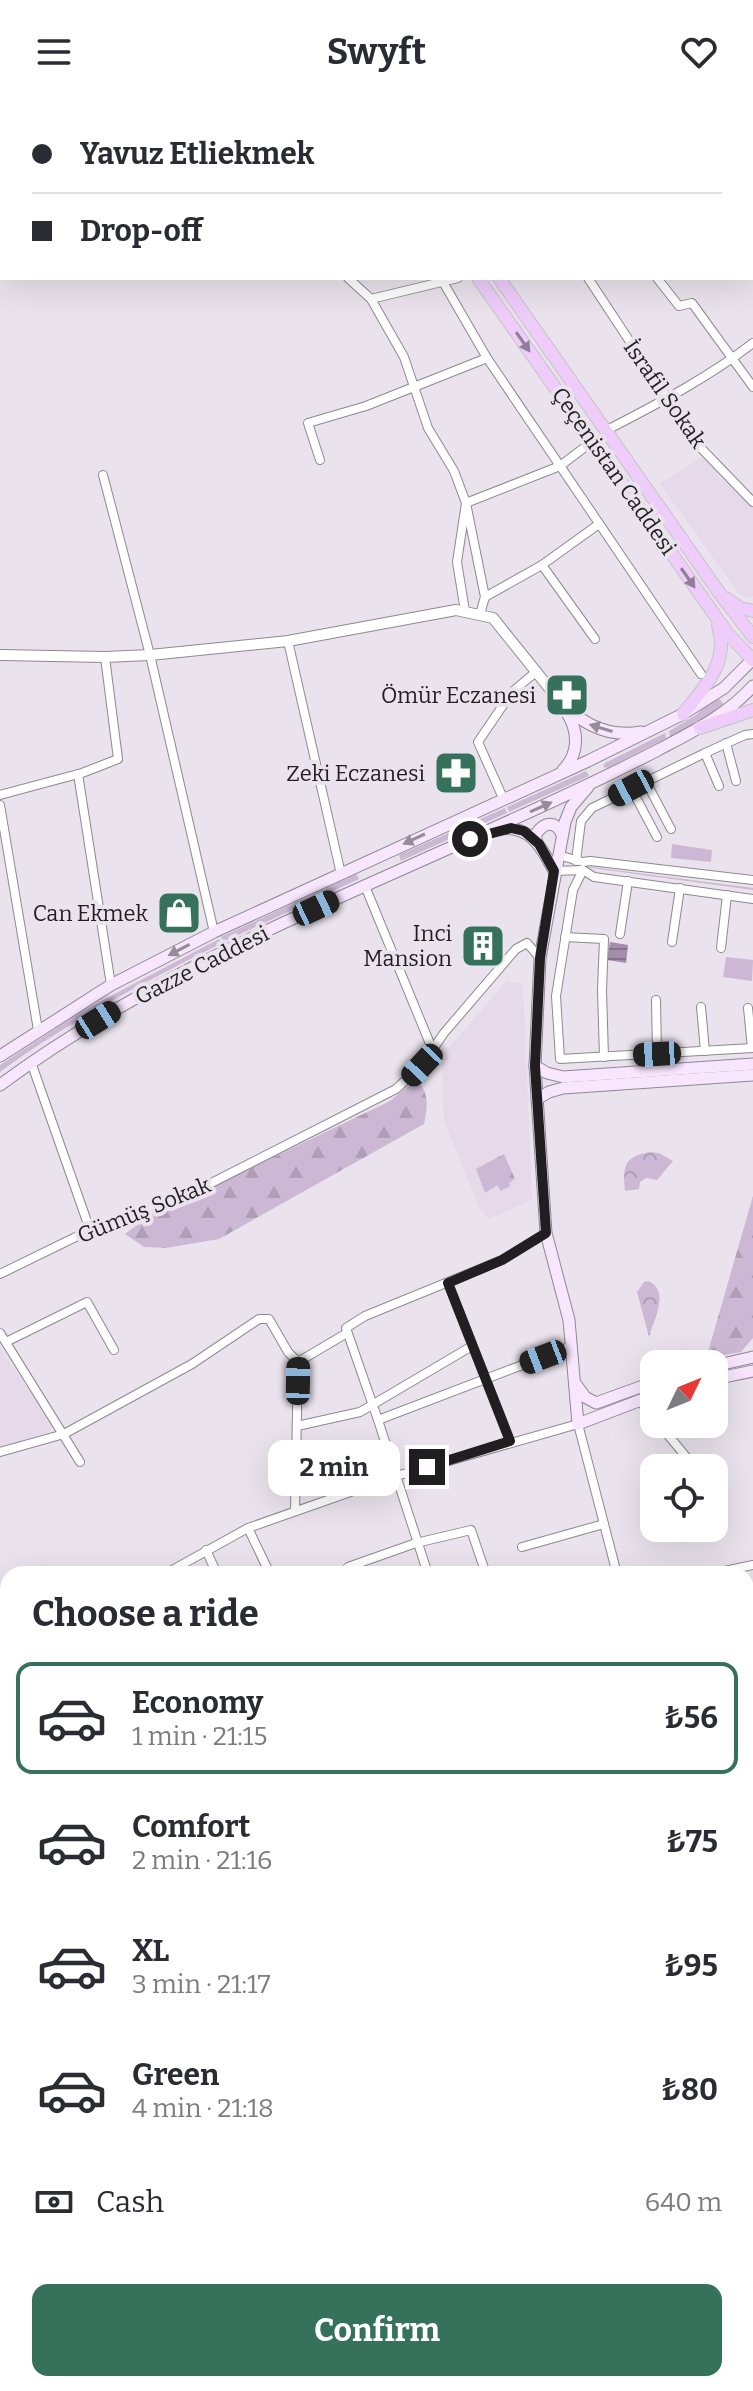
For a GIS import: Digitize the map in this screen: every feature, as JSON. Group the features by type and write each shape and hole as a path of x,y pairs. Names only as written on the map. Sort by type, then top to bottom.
{"main road":[{"name":"Çeçenistan Caddesi","path":"479,280 728,634 753,659"},
{"name":"Çeçenistan Caddesi","path":"500,280 753,637"},
{"path":"718,591 740,608 753,611"},
{"path":"683,714 713,676 723,650 719,627 708,606"},
{"name":"Gazze Caddesi","path":"0,1056 111,985 214,932 683,714 724,688 753,659"},
{"name":"Gazze Caddesi","path":"0,1085 120,1007 219,953 591,784 700,728 722,714 753,686"},
{"path":"558,699 569,711 601,730 629,734 653,729"},
{"path":"558,699 576,731 573,758 558,774"},
{"path":"700,728 753,710"},
{"path":"591,784 571,807 562,834 540,958 535,1066 546,1233 569,1320 578,1424 640,1401"},
{"path":"536,841 536,834 548,823 556,826 562,834"},
{"path":"470,839 511,828 524,831 536,841 554,871"},
{"path":"535,1066 563,1077 753,1064"},
{"path":"537,1099 563,1088 753,1075"},
{"path":"728,1363 753,1357"},
{"path":"728,1376 753,1371"},
{"path":"575,1382 585,1397 596,1403 599,1416"},
{"path":"596,1403 640,1387"}],"street":[{"path":"350,280 371,299 389,336 404,357 428,428 454,471 466,503 485,597 480,614"},
{"path":"371,299 450,280"},
{"name":"İsrafil Sokak","path":"589,280 698,445 753,502"},
{"path":"659,280 679,306 692,303 753,387"},
{"path":"443,282 487,358 701,674"},
{"path":"607,430 666,399 753,343"},
{"path":"320,460 308,423 366,406 487,358"},
{"path":"466,503 560,466 593,441"},
{"path":"103,475 150,655 214,932"},
{"path":"743,493 753,489"},
{"path":"465,611 457,562 466,503"},
{"path":"485,597 542,565 599,524"},
{"path":"542,565 595,639"},
{"path":"0,655 150,655 288,641 456,610 493,618 558,699"},
{"path":"288,641 341,874"},
{"path":"0,795 78,774 118,759 105,657"},
{"path":"503,798 478,742 512,692 537,671"},
{"path":"576,861 581,821 592,808 645,780 753,734"},
{"path":"726,743 736,781"},
{"path":"705,753 719,786"},
{"path":"78,774 111,985"},
{"path":"645,780 671,829"},
{"path":"631,788 657,837"},
{"path":"0,805 38,1030"},
{"path":"558,855 576,861 753,880"},
{"path":"583,870 573,890 556,996 560,1059 753,1048 748,1008"},
{"path":"554,871 583,870 594,877 753,899"},
{"path":"620,934 628,881"},
{"path":"365,886 433,1051"},
{"path":"672,942 680,888"},
{"path":"721,948 727,895"},
{"path":"565,937 604,939 604,1057"},
{"name":"Gümüş Sokak","path":"0,1274 90,1230 176,1201 396,1089 416,1071 444,1033 516,949 527,943 540,958"},
{"path":"656,1000 657,1054"},
{"path":"701,1007 705,1051"},
{"path":"31,1062 90,1230"},
{"path":"425,1566 346,1328 365,1316 502,1260 546,1233"},
{"path":"448,1283 510,1441"},
{"path":"6,1342 87,1302 114,1350"},
{"path":"0,1452 64,1434 192,1364 259,1319 269,1319 288,1352 298,1362 295,1511"},
{"path":"0,1333 80,1462"},
{"path":"298,1362 347,1333"},
{"path":"297,1426 374,1406 472,1346"},
{"path":"378,1420 572,1346"},
{"path":"179,1566 248,1528 295,1511 396,1476 578,1424 615,1566"},
{"path":"671,1438 684,1454"},
{"path":"522,1547 604,1524"},
{"path":"248,1528 266,1566"},
{"path":"351,1566 416,1543 471,1530 483,1566"},
{"path":"206,1550 213,1566"}],"shaded area":[{"path":"703,456 720,477 753,507 753,596 748,598 740,595 660,484"},
{"path":"610,942 628,945 626,963 607,960"},
{"path":"507,981 523,984 532,1200 489,1219 479,1208 444,1121 442,1065 446,1051"},
{"path":"0,1348 52,1424 50,1432 0,1447"}],"green space":[{"path":"716,696 728,708 670,737 669,731 696,715"},
{"path":"665,733 666,738 608,768 603,767 605,763"},
{"path":"586,771 589,776 509,812 507,807"},
{"path":"505,808 507,813 401,861 399,855"},
{"path":"672,844 712,850 711,862 671,858"},
{"path":"584,867 753,888 753,890"},
{"path":"356,874 359,879 223,942 221,937"},
{"path":"219,939 222,943 80,1019 0,1072 0,1065 84,1010"},
{"path":"726,957 753,960 752,981 723,977"},
{"path":"417,1079 426,1100 424,1124 219,1239 166,1248 144,1247 125,1234 145,1219 390,1101"},
{"path":"650,1152 673,1161 657,1180 646,1178 640,1182 639,1189 625,1191 627,1164 634,1157"},
{"path":"504,1154 515,1179 501,1191 497,1185 485,1193 476,1169"},
{"path":"753,1196 753,1338 741,1352 728,1354 728,1350 709,1350"},
{"path":"649,1281 659,1292 660,1299 649,1337 637,1292 644,1282"}],"place":[{"name":"Ömür Eczanesi","path":"567,695"},
{"name":"Zeki Eczanesi","path":"456,773"},
{"name":"Can Ekmek","path":"179,913"},
{"name":"Inci Mansion","path":"483,946"}],"route":[{"path":"427,1467 510,1441 448,1283 502,1260 546,1233 535,1066 540,958 554,871 539,844 524,831 511,828 470,839"}]}
